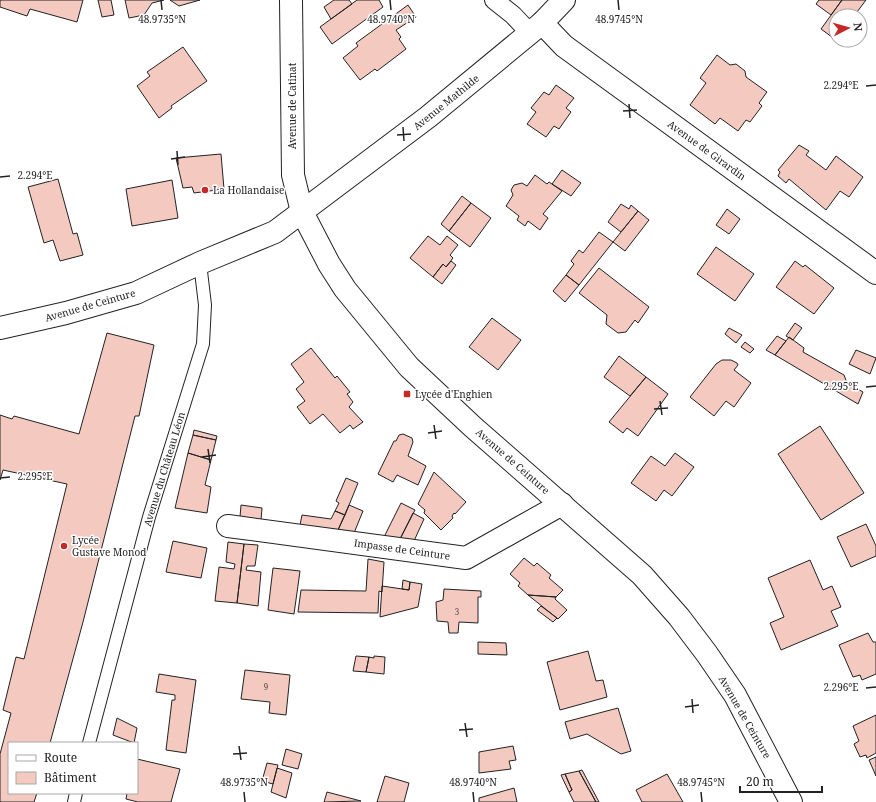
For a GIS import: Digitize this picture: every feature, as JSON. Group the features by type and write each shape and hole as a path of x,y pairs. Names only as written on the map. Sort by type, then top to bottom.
{"street":[{"name":"Avenue de Catinat","path":"291,0 292,156 294,184 302,212"},
{"name":"Avenue de Girardin","path":"494,0 513,15 564,46 876,273"},
{"name":"Avenue Mathilde","path":"302,212 402,138 536,28 564,0"},
{"name":"Avenue de Ceinture","path":"0,328 66,313 136,293 200,263 275,232 302,212 329,264 345,289 409,367 473,427 642,576 698,641 735,694 791,802"},
{"name":"Avenue de Ceinture","path":"0,315 82,297 200,263"},
{"name":"Impasse de Ceinture","path":"228,526 466,558 562,504"}],"lane":[{"name":"Avenue du Château Léon","path":"90,742 148,517 202,344 205,305 200,263"}],"building":[{"path":"0,0 83,0 77,22 30,9 27,16 0,7"},
{"path":"98,0 111,0 114,15 102,17"},
{"path":"125,0 164,0 152,3 144,15 129,18"},
{"path":"170,0 200,0 179,6"},
{"path":"334,0 349,0 352,4 331,19 324,7"},
{"path":"357,0 379,0 383,7 332,44 320,27"},
{"path":"819,0 842,0 836,8 828,8 828,13 816,4"},
{"path":"842,0 866,0 860,8 836,8"},
{"path":"408,5 416,17 396,30 401,37 399,39 406,49 377,71 375,69 360,80 343,58 358,46 356,43"},
{"path":"828,19 828,34 821,29"},
{"path":"183,47 207,81 171,106 172,108 159,118 137,86 150,76 147,72"},
{"path":"717,55 730,65 736,64 745,71 746,77 767,92 759,103 762,106 750,122 746,120 738,131 720,118 715,124 690,105 706,83 700,78"},
{"path":"556,85 574,98 566,108 571,112 559,129 554,126 546,137 527,124 536,112 531,108 544,92 549,95"},
{"path":"799,145 809,151 806,155 826,170 836,156 863,177 849,197 840,191 826,210 789,179 786,183 778,176 780,172 778,170"},
{"path":"221,154 224,189 194,193 192,187 183,188 176,158"},
{"path":"562,170 581,183 571,196 552,184"},
{"path":"535,175 547,184 549,182 562,191 543,214 548,218 540,230 528,221 525,226 517,220 519,216 506,206 513,195 511,190 514,185 522,183 527,186"},
{"path":"58,179 73,234 77,233 83,255 60,261 53,240 44,243 28,187"},
{"path":"172,180 178,218 132,226 126,189"},
{"path":"462,196 471,203 449,231 441,224"},
{"path":"471,203 491,218 470,247 449,231"},
{"path":"621,204 629,209 631,205 638,211 621,232 608,222"},
{"path":"727,209 740,219 729,234 716,225"},
{"path":"638,211 649,220 625,251 613,242"},
{"path":"599,232 613,242 579,285 566,275 574,264 571,261 579,250 583,253"},
{"path":"428,236 440,245 447,236 458,245 450,255 453,258 446,267 443,264 433,277 410,258"},
{"path":"716,247 754,274 735,301 697,274"},
{"path":"451,261 456,265 442,284 433,277 443,264 446,267"},
{"path":"795,261 803,267 805,265 834,288 814,314 776,287"},
{"path":"599,268 649,307 638,323 635,320 626,332 618,333 606,324 607,315 579,293"},
{"path":"566,275 579,285 565,302 553,291"},
{"path":"492,318 521,340 498,370 469,347"},
{"path":"795,323 802,328 793,340 786,336"},
{"path":"729,328 742,335 736,343 725,334"},
{"path":"107,333 154,345 139,416 135,416 83,622 50,742 8,742 8,794 37,794 34,802 0,802 0,754 11,713 3,710 16,657 24,659 67,484 3,470 0,480 0,415 12,419 14,416 79,434"},
{"path":"777,336 786,341 775,355 766,350"},
{"path":"789,337 804,348 803,352 844,375 847,383 863,392 858,404 775,355"},
{"path":"745,342 754,349 750,353 741,347"},
{"path":"311,348 335,378 337,376 350,392 347,394 353,402 349,407 363,422 353,429 350,425 340,433 323,414 310,424 297,407 305,401 296,389 304,382 291,364"},
{"path":"856,350 876,358 870,374 849,364"},
{"path":"619,356 646,377 630,396 604,377"},
{"path":"722,360 731,360 737,363 738,365 734,370 751,383 734,407 726,401 714,416 690,397 716,364"},
{"path":"646,377 668,394 638,436 627,428 623,433 609,422"},
{"path":"820,426 864,493 821,520 778,454"},
{"path":"194,430 217,436 216,440 193,435"},
{"path":"403,434 412,438 413,442 408,456 426,466 418,485 397,475 393,482 378,474 394,441 396,441 399,435"},
{"path":"193,435 216,440 211,460 188,453"},
{"path":"188,453 211,460 205,485 211,487 207,513 175,508"},
{"path":"675,453 694,467 672,496 664,490 656,501 631,483 651,456 665,466"},
{"path":"434,472 466,502 455,514 454,513 452,516 453,518 441,530 424,513 425,510 418,504"},
{"path":"346,478 358,483 345,515 335,511 339,503 336,501"},
{"path":"401,503 415,510 400,539 384,537"},
{"path":"241,505 262,508 261,520 240,517"},
{"path":"349,505 363,511 354,533 338,530"},
{"path":"335,511 345,515 338,530 300,525 302,515 331,519"},
{"path":"413,513 424,519 414,541 400,539"},
{"path":"866,524 876,546 876,556 851,567 837,537"},
{"path":"173,541 207,548 201,578 166,572"},
{"path":"228,542 244,544 237,603 215,601 219,567 234,569 235,564 226,562"},
{"path":"244,544 258,545 255,566 247,566 246,570 261,572 258,606 237,603"},
{"path":"524,558 534,566 537,563 551,575 549,578 563,590 556,597 528,595 518,586 520,583 510,574"},
{"path":"368,559 384,562 382,592 379,591 378,613 298,612 301,590 366,591"},
{"path":"810,560 823,590 832,586 841,607 831,611 838,626 781,650 770,623 784,617 768,578"},
{"path":"273,568 300,571 294,614 268,610"},
{"path":"403,580 410,582 409,590 402,589"},
{"path":"410,582 422,584 418,607 380,617 382,586 409,590"},
{"path":"444,589 481,591 481,597 478,597 478,623 459,622 458,633 449,633 448,622 437,621 436,602 443,600"},
{"path":"528,595 556,597 555,599 567,610 558,619"},
{"path":"541,606 557,618 553,622 537,610"},
{"path":"868,633 873,642 876,642 876,674 862,680 860,675 853,677 839,645"},
{"path":"478,642 506,643 507,655 478,654"},
{"path":"588,651 596,681 603,680 607,697 560,710 547,662"},
{"path":"356,656 369,657 366,672 353,671"},
{"path":"374,656 385,657 384,674 366,672 369,657 374,658"},
{"path":"245,670 290,675 286,715 269,713 270,702 241,699"},
{"path":"159,674 196,680 186,753 166,750 172,700 175,700 175,695 156,692"},
{"path":"618,708 631,751 621,754 587,734 570,739 565,722"},
{"path":"876,715 876,753 867,758 866,755 860,757 854,744 859,741 853,726"},
{"path":"117,718 137,728 134,742 113,735"},
{"path":"513,746 516,760 509,761 511,769 479,773 479,752"},
{"path":"286,749 302,754 298,769 282,765"},
{"path":"876,757 876,776 869,760"},
{"path":"138,759 180,769 171,802 138,802 126,799 127,794 138,794"},
{"path":"267,763 278,765 273,784 262,781"},
{"path":"277,768 292,773 286,798 271,792"},
{"path":"582,770 599,802 596,802 579,771"},
{"path":"579,771 596,802 574,802 569,792 572,790 565,774"},
{"path":"565,774 572,790 569,792 561,775"},
{"path":"667,774 683,802 642,802 636,790"},
{"path":"385,776 409,783 404,802 377,802"},
{"path":"514,788 517,802 479,802 479,798"},
{"path":"327,792 361,801 324,802"}],"place":[{"name":"La Hollandaise","path":"205,190"},
{"name":"Lycée d'Enghien","path":"407,394"},
{"name":"Lycée Gustave Monod","path":"64,546"}]}
